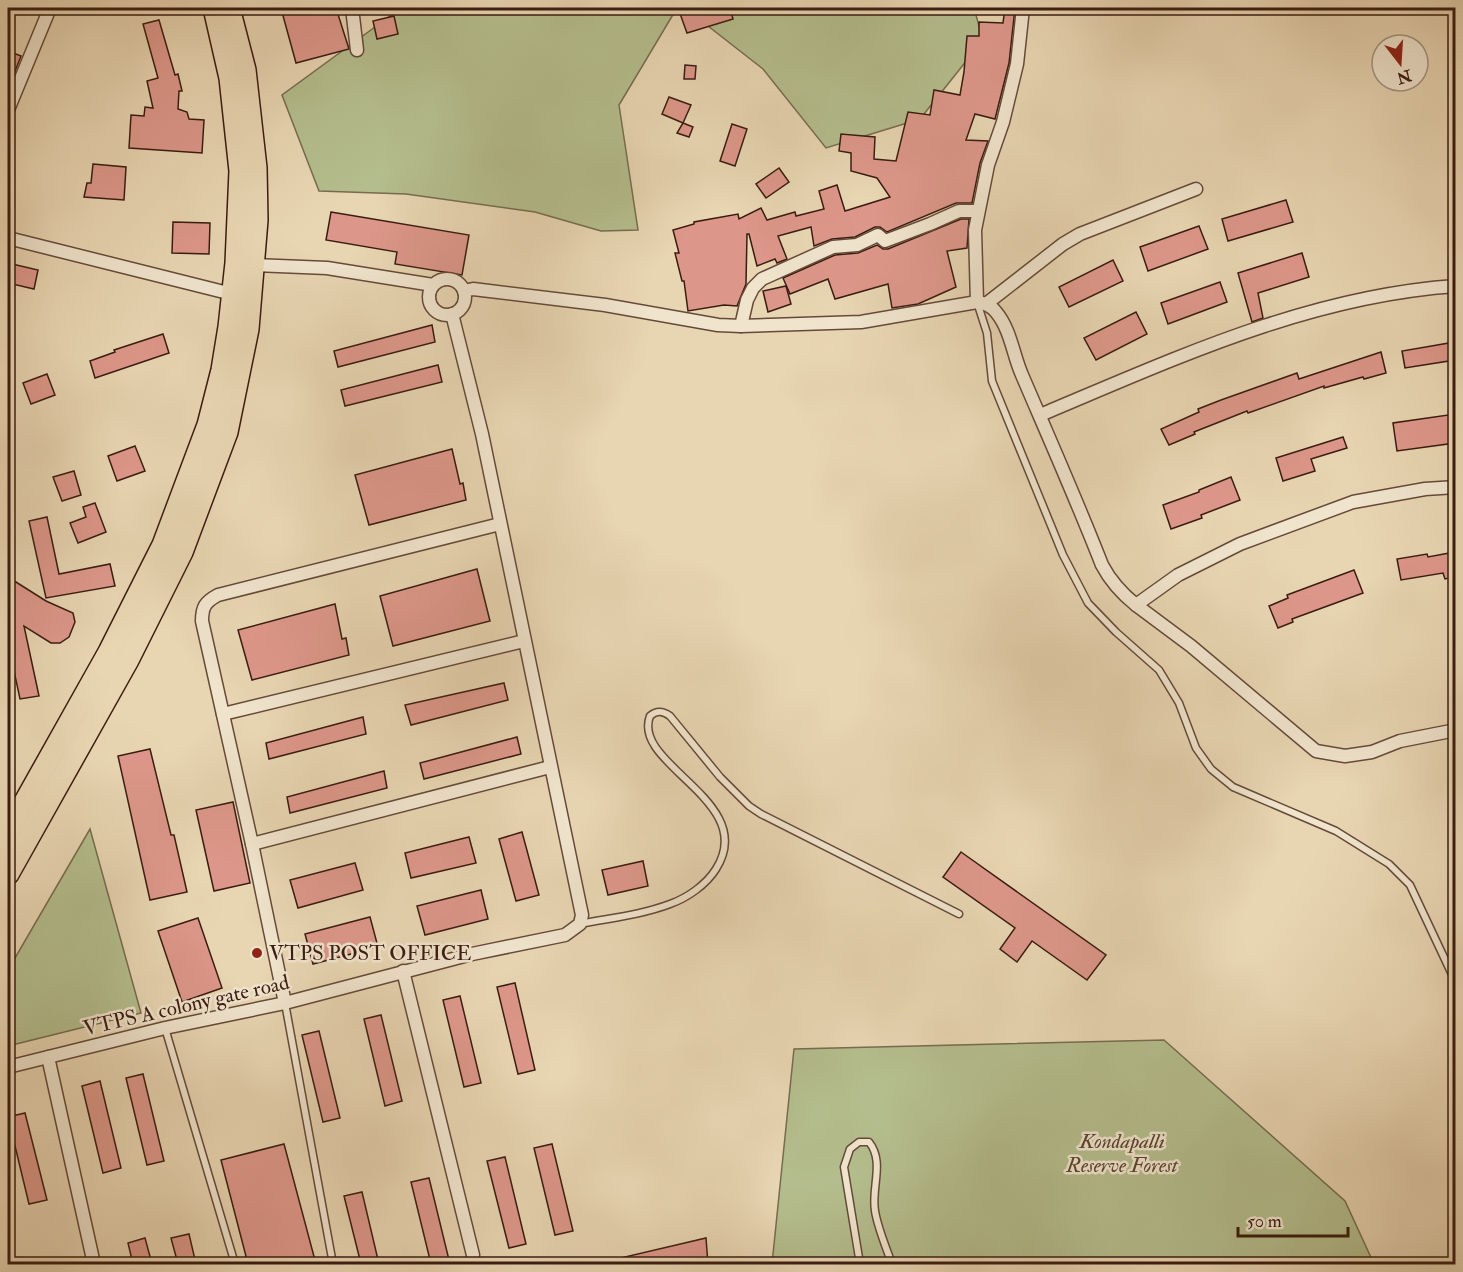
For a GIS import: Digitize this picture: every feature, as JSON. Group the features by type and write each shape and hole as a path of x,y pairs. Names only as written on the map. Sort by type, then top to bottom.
{"highway":[{"path":"8,874 128,660 182,552 227,432 248,329 255,265 256,168 245,70 232,49 214,8"},
{"path":"8,832 109,652 163,545 208,425 222,370 238,231 240,171 230,78 232,49 230,8"}],"street":[{"path":"8,110 50,8"},
{"path":"352,8 357,50"},
{"path":"982,303 975,230 988,165 1003,122 1017,64 1023,8"},
{"path":"464,291 473,289 554,299 718,325 861,322 982,303 1080,234 1196,189"},
{"path":"741,326 747,300 753,288 762,279 833,247 857,245 878,235 885,241 959,211 978,211"},
{"path":"8,238 232,294"},
{"path":"255,265 327,268 433,285 444,279 450,279 461,286 464,291 464,304 452,314 443,315 433,308 429,297 433,285"},
{"path":"1040,415 1234,336 1346,301 1455,286"},
{"path":"982,303 996,310 1005,325 1020,372 1102,566 1122,594 1191,646 1316,751 1345,756 1372,752 1400,741 1455,730"},
{"path":"452,314 482,434 582,915 580,924"},
{"path":"1136,605 1178,575 1240,544 1353,502 1425,489 1455,487"},
{"path":"285,1003 202,621 202,609 207,601 218,595 241,588 500,524"},
{"path":"224,714 524,641"},
{"path":"252,844 550,767"},
{"name":"VTPS A colony gate road","path":"8,1067 165,1028 285,1003 403,970 565,935 580,924"},
{"path":"403,970 473,1255"},
{"path":"48,1056 94,1264"}],"lane":[{"path":"982,303 992,381 1063,555 1088,603 1116,632 1159,670 1179,703 1196,748 1211,769 1233,787 1336,831 1372,851 1410,885 1455,983"},
{"path":"580,924 670,904 687,897 712,876 721,862 725,842 720,818 653,741 648,729 648,720 650,716 658,712 664,712 676,722 720,777 749,806 959,914"},
{"path":"285,1003 333,1264"},
{"path":"165,1028 235,1264"},
{"path":"860,1264 844,1167 850,1149 859,1142 869,1142 875,1150 878,1162 874,1209 892,1264"}],"green space":[{"path":"401,8 677,8 619,105 638,230 601,231 535,212 406,194 319,191 282,95"},
{"path":"685,8 974,8 983,40 920,119 826,148 763,69"},
{"path":"90,829 141,1013 8,1046 8,970"},
{"name":"Kondapalli Reserve Forest","path":"1164,1040 1345,1201 1374,1264 772,1264 794,1049"}],"building":[{"path":"297,8 336,8 349,49 296,63 282,12"},
{"path":"678,8 697,8 699,14 730,8 733,19 687,33"},
{"path":"1005,8 1015,8 1009,63 995,119 975,114 966,140 988,141 980,163 972,203 956,203 887,232 880,227 875,227 855,237 832,239 814,246 811,227 778,236 787,259 777,263 775,259 757,266 749,234 747,234 746,284 737,306 724,305 688,311 684,281 682,281 675,253 679,253 673,230 694,224 694,222 738,214 739,219 761,208 767,220 795,212 796,216 824,209 819,191 837,185 845,211 890,197 877,178 851,171 851,153 839,151 841,134 875,137 874,159 896,161 908,112 930,115 934,90 960,95 967,36 979,36 979,22 1003,23"},
{"path":"394,16 398,34 377,39 373,21"},
{"path":"159,20 182,91 179,91 178,109 187,112 189,119 204,120 202,153 129,148 131,115 144,116 145,107 153,108 147,81 158,78 143,24"},
{"path":"8,51 21,56 8,89"},
{"path":"685,65 696,66 695,79 684,79"},
{"path":"669,97 691,105 683,123 662,114"},
{"path":"683,123 693,127 689,137 677,133"},
{"path":"732,124 747,129 735,166 720,161"},
{"path":"93,164 126,167 124,200 84,197 87,183 91,183"},
{"path":"779,168 789,182 766,198 756,184"},
{"path":"1286,200 1293,222 1228,241 1222,219"},
{"path":"331,212 469,235 462,275 395,264 397,252 326,240"},
{"path":"961,219 969,219 967,248 947,251 956,287 918,304 892,308 888,284 835,299 828,279 790,294 783,278 835,255 858,253 877,245 888,249"},
{"path":"173,222 210,223 209,254 172,253"},
{"path":"1199,226 1208,249 1148,271 1140,247"},
{"path":"1302,253 1309,277 1258,293 1263,318 1252,322 1238,273"},
{"path":"1113,260 1123,281 1069,307 1059,287"},
{"path":"8,263 38,270 34,289 8,283"},
{"path":"1220,282 1227,302 1168,324 1161,303"},
{"path":"786,286 791,304 768,312 763,291"},
{"path":"1136,312 1147,334 1096,360 1084,338"},
{"path":"432,325 435,342 338,367 334,351"},
{"path":"163,334 169,353 95,378 90,361 115,352 114,350"},
{"path":"1455,342 1455,360 1405,368 1402,351"},
{"path":"1381,352 1386,373 1324,388 1324,386 1248,413 1247,411 1194,432 1195,434 1169,445 1161,429 1199,412 1198,409 1297,373 1299,379"},
{"path":"438,365 442,382 345,406 341,390"},
{"path":"47,374 55,395 31,404 23,383"},
{"path":"1455,414 1455,443 1397,451 1393,423"},
{"path":"1343,437 1347,448 1311,459 1315,471 1283,481 1276,458"},
{"path":"135,446 145,471 117,481 108,456"},
{"path":"452,449 466,500 369,525 355,475"},
{"path":"74,471 81,495 62,501 53,477"},
{"path":"1231,477 1240,500 1201,515 1202,518 1171,529 1163,505"},
{"path":"95,503 106,532 78,543 70,523 86,517 83,507"},
{"path":"47,517 59,574 110,564 115,586 46,598 29,521"},
{"path":"1455,552 1455,577 1445,579 1443,573 1401,580 1397,559"},
{"path":"477,569 490,621 393,646 380,596"},
{"path":"1354,570 1363,593 1292,619 1293,622 1278,628 1269,606 1288,598 1287,595"},
{"path":"8,577 46,601 73,613 75,622 69,637 60,643 51,643 24,626 39,696 20,699 10,652 8,653"},
{"path":"335,604 342,639 346,638 349,655 252,680 238,630"},
{"path":"504,683 508,700 411,725 405,705"},
{"path":"363,717 366,734 269,759 266,743"},
{"path":"517,737 521,754 424,779 420,763"},
{"path":"150,749 187,892 150,900 118,756"},
{"path":"384,771 387,788 290,813 287,797"},
{"path":"233,802 250,883 214,891 196,810"},
{"path":"522,832 539,895 516,901 499,839"},
{"path":"469,837 476,863 411,878 405,853"},
{"path":"961,852 1106,955 1087,980 1032,941 1017,962 1000,949 1015,928 943,877"},
{"path":"643,861 648,886 608,895 602,870"},
{"path":"355,863 363,890 298,908 290,880"},
{"path":"481,890 488,919 425,935 417,906"},
{"path":"370,917 378,947 313,964 305,934"},
{"path":"198,918 222,988 182,1002 158,931"},
{"path":"515,983 535,1070 518,1074 497,987"},
{"path":"460,996 481,1083 464,1087 443,1000"},
{"path":"381,1015 402,1101 385,1106 364,1019"},
{"path":"319,1031 340,1118 323,1122 302,1035"},
{"path":"143,1074 164,1161 147,1165 126,1078"},
{"path":"100,1081 121,1168 103,1173 82,1086"},
{"path":"25,1113 47,1200 29,1204 8,1117"},
{"path":"284,1144 316,1264 248,1264 221,1160"},
{"path":"552,1144 573,1231 555,1235 534,1148"},
{"path":"505,1157 526,1244 509,1248 487,1161"},
{"path":"429,1178 450,1264 431,1264 411,1182"},
{"path":"362,1192 379,1264 361,1264 344,1196"},
{"path":"189,1234 196,1264 178,1264 171,1238"},
{"path":"145,1238 152,1264 133,1264 128,1243"},
{"path":"706,1238 708,1264 612,1264 612,1260"}],"place":[{"name":"VTPS POST OFFICE","path":"257,953"}]}
